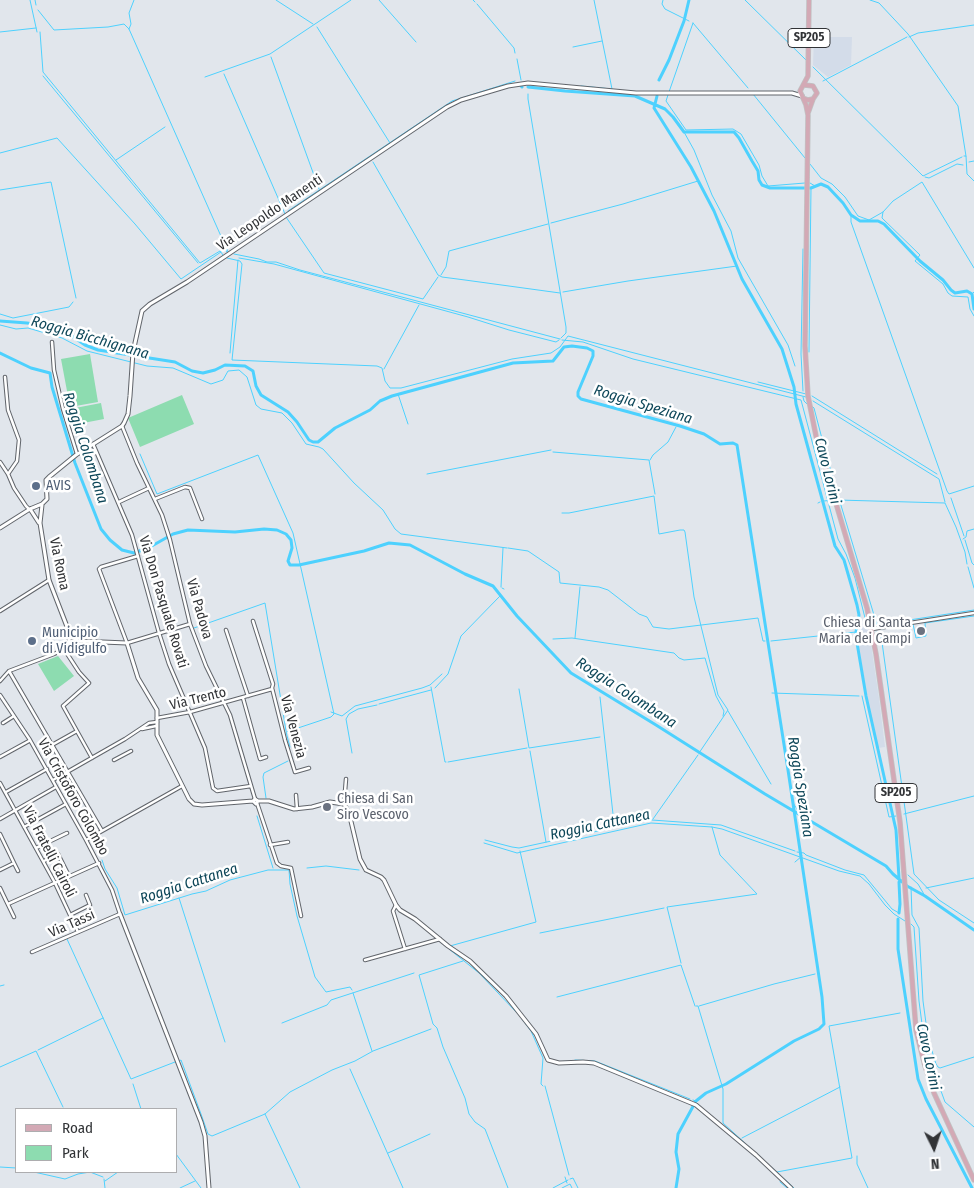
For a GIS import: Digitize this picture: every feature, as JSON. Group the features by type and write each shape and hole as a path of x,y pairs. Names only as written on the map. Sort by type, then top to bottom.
{"main road":[{"name":"SP205","path":"808,115 801,89 805,85 808,76 809,0"},
{"name":"SP205","path":"808,76 817,92 808,115 804,346 808,397 816,436 861,585 872,629 900,822 906,880 913,1007 920,1049 934,1092 974,1180"},
{"path":"805,85 813,86"},
{"path":"802,97 808,100 813,99"}],"street":[{"name":"Via Leopoldo Manenti","path":"122,426 128,414 133,352 142,310 187,282 447,107 462,100 508,86 528,83 636,93 792,93"},
{"path":"792,93 801,89"},
{"path":"792,93 802,97"},
{"path":"52,342 54,370 63,409 77,454"},
{"path":"6,377 8,410 19,440 17,460 8,474"},
{"path":"0,528 30,509 42,504 48,496 46,480 77,454 122,426"},
{"name":"Via Padova","path":"122,426 167,531 190,624 206,666 230,715 270,845 277,863 291,868 301,916"},
{"name":"Via Don Pasquale Rovati","path":"93,444 132,535 159,634 169,664 205,748 214,790 251,786"},
{"name":"Via Roma","path":"0,462 14,488 40,523"},
{"path":"154,499 185,487 190,488 202,519"},
{"path":"119,502 149,488"},
{"name":"Via Roma","path":"42,504 40,523 49,580 73,638"},
{"path":"138,555 102,567 99,570 128,643 136,672 157,710 157,735 189,799 194,804 202,805 269,801 287,808 297,809 330,802 344,804"},
{"path":"0,611 49,580"},
{"path":"872,629 974,613"},
{"name":"Via Venezia","path":"253,621 273,684 272,688 295,772 309,768"},
{"path":"0,681 9,671 64,649 69,641 72,643 73,638 78,640 128,643 190,624"},
{"name":"Via Trento","path":"226,630 248,696"},
{"path":"64,649 79,672 89,682 62,706 92,758"},
{"path":"9,671 102,831"},
{"name":"Via Trento","path":"157,722 272,688"},
{"name":"Via Cristoforo Colombo","path":"0,695 30,740 99,863 112,890 120,914"},
{"name":"Via Trento","path":"243,698 260,759 266,757"},
{"path":"3,723 14,716"},
{"path":"141,729 157,722"},
{"path":"52,780 149,724 157,722"},
{"path":"147,728 157,735"},
{"path":"52,745 77,731"},
{"path":"0,757 30,740"},
{"path":"114,760 131,751"},
{"path":"6,792 47,769"},
{"path":"346,779 344,804 349,813 363,867 384,880 396,905 470,961 512,1003 536,1034 548,1060 556,1063 594,1063 694,1104 756,1155 791,1188"},
{"name":"Via Fratelli Cairoli","path":"0,783 55,883 78,932"},
{"path":"86,840 182,786"},
{"path":"0,819 56,788"},
{"path":"296,795 297,809"},
{"path":"24,827 66,804"},
{"path":"36,848 67,833"},
{"path":"0,834 18,871"},
{"path":"270,845 288,842"},
{"path":"43,861 58,854 69,876"},
{"path":"0,870 14,863"},
{"path":"8,904 99,863"},
{"path":"0,888 14,918"},
{"path":"70,915 90,905 86,895"},
{"path":"396,905 393,911 405,949"},
{"path":"120,914 202,1122 205,1136 209,1188"},
{"name":"Via Tassi","path":"32,952 120,914"},
{"path":"365,960 440,939"}],"shaded area":[{"path":"814,37 852,37 851,65 828,77 813,65"},
{"path":"863,622 868,624 885,747 878,748 866,691 857,632"}],"green space":[{"path":"90,354 98,402 70,407 61,359"},
{"path":"182,395 194,424 140,447 128,418"},
{"path":"101,403 104,419 78,424 75,408"},
{"path":"58,656 74,676 54,691 38,664"}],"waterway":[{"path":"30,0 37,32"},
{"path":"35,0 36,5"},
{"path":"129,29 131,24 129,13 134,0"},
{"path":"276,0 313,24"},
{"path":"205,77 270,54 351,0"},
{"path":"379,0 416,42"},
{"path":"581,86 612,89 594,0"},
{"path":"663,0 662,4 665,9 689,21"},
{"name":"Cavo Lorini","path":"659,80 684,21 689,0"},
{"path":"745,0 806,60"},
{"path":"870,0 879,3 908,34 958,106 966,156"},
{"path":"477,4 514,48 515,53"},
{"path":"38,10 54,30 108,27 124,24 129,29 228,252"},
{"path":"693,23 748,88"},
{"path":"669,92 693,23"},
{"path":"909,37 918,33 974,25"},
{"path":"317,27 390,143"},
{"path":"0,32 36,28"},
{"path":"40,32 43,72 200,263 220,251 223,255"},
{"path":"823,81 907,37"},
{"path":"573,47 602,41"},
{"path":"271,57 319,189"},
{"path":"517,59 521,80"},
{"path":"813,67 923,176 962,157"},
{"path":"224,74 285,214"},
{"path":"43,76 198,263"},
{"path":"288,211 452,101 515,81"},
{"path":"528,87 635,96 665,109 684,132 734,132 758,171 759,180 762,185 770,188 811,188 821,184 828,187 851,215 860,221 878,221 884,224 955,293 967,291 972,294 974,309"},
{"path":"528,94 566,327 566,333 561,338"},
{"path":"753,94 805,158"},
{"path":"668,95 666,101 686,130 733,129 741,134 759,165 762,176 768,186 805,183"},
{"name":"Cavo Lorini","path":"657,96 654,108 691,167 714,211 742,279 782,349 794,387 796,404 835,546 844,560 857,605 859,615 856,637 866,696 896,830 899,878"},
{"path":"116,160 165,127"},
{"path":"684,132 694,150 712,195 731,231 738,258 788,345 795,366"},
{"path":"0,153 57,138 135,224 181,279 221,252"},
{"path":"964,156 966,156 967,174 974,181"},
{"path":"969,162 974,161"},
{"path":"373,162 438,275 560,293"},
{"path":"810,164 821,178 832,184 845,197 858,216 869,220 883,212 893,201 922,182 974,268"},
{"path":"925,177 929,178 957,164 963,165"},
{"path":"551,223 623,204 698,181"},
{"path":"0,190 51,182 76,298"},
{"path":"810,183 815,186"},
{"path":"809,352 811,188"},
{"path":"883,212 882,218 920,255 915,261 943,284 952,296 968,297 970,309 974,316"},
{"path":"851,215 851,222 947,491 949,494 974,486"},
{"path":"286,217 324,273 423,299 438,277"},
{"path":"441,275 446,267 449,251 548,224"},
{"path":"224,248 227,252"},
{"path":"803,249 801,354 803,391"},
{"path":"234,254 267,262 276,262 560,339"},
{"path":"227,258 240,261 242,264 232,360 377,366 382,368 385,381 390,388 401,388 512,359 551,353 560,347 568,336 806,397"},
{"path":"239,258 274,264 509,330 556,342 559,340"},
{"path":"230,353 238,260"},
{"path":"563,292 737,266"},
{"path":"0,314 13,318 69,307 73,302"},
{"path":"384,369 419,305"},
{"name":"Roggia Speziana","path":"0,321 56,328 85,345 98,350 175,362 192,371 203,373 225,365 245,366 253,371 256,386 261,395 288,412 309,440 313,442 318,442 335,428 370,410 380,401 392,396 513,363 553,361 564,347 587,348 593,351 593,356 578,392 578,396 581,399 680,426 704,434 720,444 733,443 737,445 788,770 822,997 824,1024 819,1029 794,1041 726,1084 706,1093 696,1101 678,1134 676,1152 679,1169 676,1188"},
{"name":"Roggia Bicchignana","path":"0,325 16,329 28,328 62,338 87,351 147,366 173,368 211,384 223,380 228,371 239,370 247,377 256,405 261,409 282,413 292,423 306,444 323,449 354,483 383,510 395,529 401,534 507,548"},
{"name":"Cavo Lorini","path":"562,340 583,342 633,359 801,400 838,539 855,578 865,618"},
{"name":"Roggia Colombana","path":"0,353 31,368 50,373 52,387 75,463 101,529 122,550 134,553 150,547 173,534 188,530 235,532 264,529 277,530 286,534 291,540 292,548 288,561 290,565 299,565 364,551 389,543 410,545 465,574 493,586 517,616 571,673 765,794 886,866 907,886 925,896 974,930"},
{"path":"758,382 806,394"},
{"path":"398,394 408,424"},
{"path":"812,396 937,474"},
{"path":"803,397 807,404"},
{"path":"813,401 939,479 945,502"},
{"path":"812,406 839,499"},
{"path":"650,460 668,442 676,427"},
{"path":"427,474 551,450"},
{"path":"553,452 649,460 655,494"},
{"name":"Roggia Colombana","path":"140,454 157,494 258,455 293,533 334,714 331,717 286,732 290,747"},
{"path":"562,513 654,496 659,534 684,530 694,597 701,626 718,695 728,710 699,753"},
{"path":"951,498 964,536"},
{"path":"824,501 833,500"},
{"path":"838,500 945,503 956,527 965,552 967,564"},
{"path":"840,502 877,625 974,610"},
{"path":"963,539 966,537 967,531 974,529"},
{"path":"965,540 974,565"},
{"path":"501,587 503,548"},
{"name":"Roggia Bicchignana","path":"508,548 528,551 559,572 560,583 599,587 608,590 639,614 647,617 653,627 669,629 758,618 763,641 765,641"},
{"path":"968,567 974,588"},
{"path":"575,638 580,587"},
{"path":"435,688 448,674 461,636 500,596"},
{"path":"194,628 265,603 286,731"},
{"path":"881,629 913,624 916,638 926,636 925,623 974,616"},
{"name":"Roggia Bicchignana","path":"771,641 856,632"},
{"path":"877,632 881,635 914,874 939,900 974,923"},
{"path":"553,639 572,638 674,653 684,660 705,658 716,696 724,711 723,716"},
{"path":"331,712 342,716 355,706 430,685 442,674"},
{"path":"431,687 446,762"},
{"path":"519,689 529,748 600,737"},
{"path":"379,704 431,690"},
{"path":"772,693 859,696"},
{"name":"Cavo Lorini","path":"862,696 889,817 896,816"},
{"path":"600,697 614,823"},
{"path":"352,753 346,719 349,714 358,709 377,705"},
{"path":"728,711 771,784"},
{"path":"448,762 527,748"},
{"path":"530,751 546,842"},
{"path":"653,819 698,755"},
{"path":"266,798 264,773 288,761"},
{"path":"904,814 974,796"},
{"name":"Roggia Colombana","path":"793,803 798,812"},
{"path":"257,816 273,868"},
{"path":"485,840 519,848 649,820"},
{"name":"Roggia Cattanea","path":"652,820 721,825 795,851"},
{"name":"Roggia Cattanea","path":"484,843 517,853 651,823 712,827 839,871 860,876 869,884 885,905 905,921"},
{"path":"681,963 667,907 757,894 720,855 712,827"},
{"path":"450,946 536,922 520,851"},
{"name":"Roggia Cattanea","path":"797,852 864,875 892,909 899,913"},
{"name":"Roggia Cattanea","path":"795,862 802,856"},
{"name":"Roggia Cattanea","path":"102,860 105,869 117,888 125,915 206,891 230,880 268,870 289,870 297,916 315,977 326,992 350,987 352,990"},
{"name":"Roggia Cattanea","path":"307,868 326,866 359,870"},
{"path":"908,875 918,884 925,896"},
{"path":"926,888 974,878"},
{"name":"Cavo Lorini","path":"899,882 899,913"},
{"path":"911,887 912,915 919,928 923,1001 928,1038 936,1064 940,1068 974,1057"},
{"path":"179,898 225,1042"},
{"path":"540,933 664,908"},
{"name":"Cavo Lorini","path":"898,919 898,949 918,1079 926,1099 972,1188"},
{"name":"Roggia Cattanea","path":"911,924 914,927 919,1001 925,1047 945,1102 974,1127"},
{"path":"67,939 131,1079 175,1062"},
{"path":"449,949 479,973 518,1014"},
{"path":"463,961 419,975 433,1024 437,1028 465,1098 469,1114 475,1122 485,1129 508,1188"},
{"path":"557,997 681,965 695,1006"},
{"path":"282,1023 327,1005 331,1000 414,973"},
{"path":"699,1006 815,974"},
{"path":"0,986 4,985"},
{"path":"353,993 372,1051"},
{"path":"696,1006 698,1006 723,1089 723,1123 794,1188"},
{"path":"777,1172 852,1158 829,1026 900,1013"},
{"path":"38,1050 103,1018"},
{"path":"522,1019 531,1031 543,1058 541,1084 543,1086"},
{"path":"179,1061 181,1060 208,1134 212,1136 265,1114 290,1092 332,1070 355,1061 373,1051 431,1029"},
{"path":"0,1067 36,1051 63,1107"},
{"path":"575,1060 595,1061 690,1099"},
{"path":"350,1069 403,1188"},
{"path":"133,1084 141,1108"},
{"path":"545,1086 569,1175"},
{"path":"742,1138 840,1087"},
{"path":"265,1114 300,1188"},
{"path":"388,1153 430,1134"},
{"path":"857,1156 857,1164 868,1188"},
{"path":"178,1157 201,1188"},
{"path":"0,1167 15,1168"},
{"path":"38,1173 65,1179 84,1173"},
{"path":"93,1173 103,1177"},
{"path":"105,1181 117,1173"},
{"path":"565,1177 567,1183"},
{"path":"570,1179 573,1178 578,1188"},
{"path":"104,1179 105,1188"},
{"path":"553,1188 568,1180"},
{"path":"180,1188 195,1181"},
{"path":"780,1182 787,1188"},
{"path":"562,1188 570,1184 572,1188"}],"place":[{"name":"AVIS","path":"36,486"},
{"name":"Chiesa di Santa Maria dei Campi","path":"921,631"},
{"name":"Municipio di Vidigulfo","path":"32,641"},
{"name":"Chiesa di San Siro Vescovo","path":"327,807"}]}
